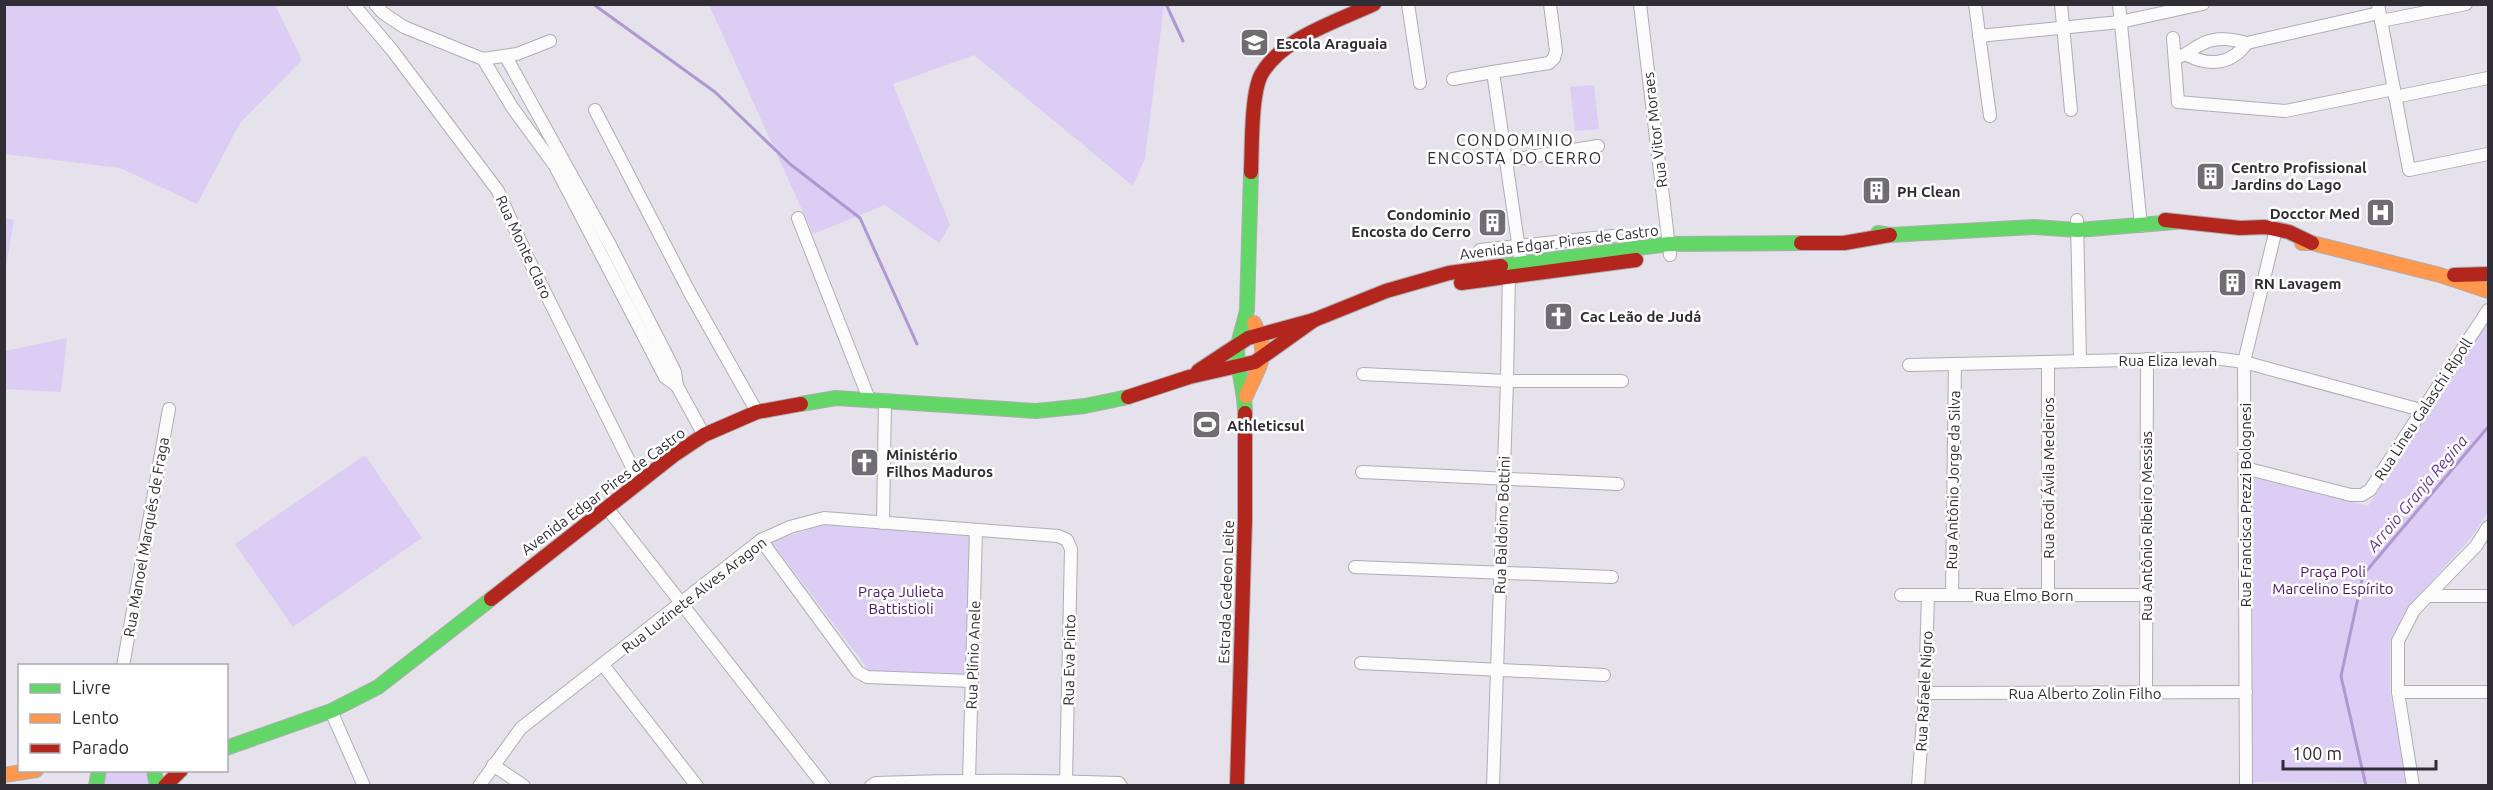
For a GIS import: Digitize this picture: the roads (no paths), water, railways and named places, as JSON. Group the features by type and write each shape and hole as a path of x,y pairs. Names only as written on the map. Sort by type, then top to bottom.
{"main road":[{"name":"Estrada Gedeon Leite","path":"1237,786 1245,519 1245,399 1237,357 1247,310 1253,114 1260,76 1276,55 1297,40 1374,4"},
{"name":"Avenida Edgar Pires de Castro","path":"1189,377 1239,343 1260,333 1314,320 1386,291 1423,282 1452,284 1513,268 1670,249 1814,239 1862,243 1890,235 2141,221 2175,222 2275,234 2440,275 2488,291"},
{"name":"Avenida Edgar Pires de Castro","path":"1513,268 1573,270 1670,249"},
{"name":"Avenida Edgar Pires de Castro","path":"2440,275 2488,274"},
{"path":"1247,310 1264,342 1264,358"},
{"name":"Avenida Edgar Pires de Castro","path":"228,747 331,711 378,687 674,455 704,435 757,412 836,398 1036,411 1085,406 1131,396 1189,377 1264,358 1314,320"},
{"name":"Estrada Gedeon Leite","path":"1245,399 1253,377 1264,358"},
{"name":"Avenida Edgar Pires de Castro","path":"228,735 289,725"},
{"path":"4,775 28,772"},
{"path":"165,786 180,772"}],"street":[{"name":"Rua Monte Claro","path":"353,4 392,50 498,191 527,256 640,483"},
{"path":"375,4 382,14 404,27 483,59 506,57 550,40"},
{"path":"1408,4 1420,83"},
{"path":"1453,79 1549,63 1556,51 1550,4"},
{"name":"Rua Vitor Moraes","path":"1640,4 1670,249"},
{"path":"1975,4 1990,116"},
{"path":"2061,4 2071,110"},
{"path":"2119,4 2141,221"},
{"path":"1979,36 2120,22 2203,4"},
{"path":"2181,57 2215,39 2232,39 2247,43 2379,13 2466,4"},
{"path":"2379,13 2409,171 2488,154"},
{"path":"2173,38 2181,57 2178,102 2285,111 2488,78"},
{"path":"2181,57 2216,63 2231,59 2241,52 2247,43"},
{"path":"506,57 609,243 675,372 677,386 704,435"},
{"path":"483,59 512,107 555,166 665,376 677,386"},
{"name":"Rua Baldoino Bottini","path":"1493,72 1519,245 1513,268 1493,786"},
{"path":"595,110 691,295 757,412"},
{"path":"1505,161 1598,146"},
{"path":"798,218 869,399"},
{"path":"2077,225 2080,361"},
{"name":"Rua Francisca Prezzi Bolognesi","path":"2246,786 2244,362 2275,234"},
{"path":"1480,250 1613,236"},
{"path":"597,248 609,243"},
{"name":"Rua Lineu Galaschi Ripoll","path":"2245,468 2351,495 2362,495 2370,490 2488,310"},
{"name":"Rua Eliza Ievah","path":"1909,365 2214,358 2244,362 2421,410"},
{"name":"Rua Antônio Ribeiro Messias","path":"2146,693 2147,359"},
{"name":"Rua Rodi Ávila Medeiros","path":"2048,362 2048,595"},
{"name":"Rua Antônio Jorge da Silva","path":"1952,596 1955,364"},
{"path":"1363,374 1508,381 1622,381"},
{"path":"883,523 885,400"},
{"name":"Rua Manoel Marquês de Fraga","path":"123,664 169,409"},
{"path":"1362,472 1618,484"},
{"path":"607,508 824,786"},
{"name":"Rua Luzinete Alves Aragon","path":"479,786 521,728 761,540 790,526 824,518 1058,536 1067,540"},
{"path":"2413,786 2397,692 2398,641 2414,610 2476,546 2488,526"},
{"name":"Rua Plínio Anele","path":"969,780 976,530"},
{"path":"761,540 858,672 867,677 972,681"},
{"name":"Rua Eva Pinto","path":"1066,781 1071,549 1067,540"},
{"path":"1355,567 1612,577"},
{"name":"Rua Elmo Born","path":"1901,596 2146,595"},
{"name":"Rua Rafaele Nigro","path":"1918,786 1925,693 1928,596"},
{"path":"2428,596 2488,596"},
{"path":"1361,663 1604,675"},
{"path":"603,665 697,786"},
{"name":"Rua Alberto Zolin Filho","path":"1925,693 2246,692"},
{"path":"2397,692 2488,692"},
{"path":"331,711 364,786"},
{"path":"493,765 524,786"},
{"path":"871,786 876,783 969,780 1119,783 1121,786"}],"waterway":[{"path":"593,4 715,92 790,164 860,218 917,344"},
{"path":"1166,4 1183,41"},
{"name":"Arroio Granja Regina","path":"2366,786 2341,676 2363,575 2488,427"}],"place":[{"name":"Escola Araguaia","path":"1255,43"},
{"name":"Centro Profissional Jardins do Lago","path":"2210,176"},
{"name":"PH Clean","path":"1876,191"},
{"name":"Docctor Med","path":"2381,213"},
{"name":"Condominio Encosta do Cerro","path":"1492,223"},
{"name":"RN Lavagem","path":"2233,283"},
{"name":"Cac Leão de Judá","path":"1559,316"},
{"name":"Athleticsul","path":"1206,425"},
{"name":"Ministério Filhos Maduros","path":"865,463"}],"district":[{"name":"CONDOMINIO ENCOSTA DO CERRO","path":"1515,149"}],"park label":[{"name":"Praça Poli Marcelino Espírito","path":"2333,580"},
{"name":"Praça Julieta Battistioli","path":"901,600"}]}
